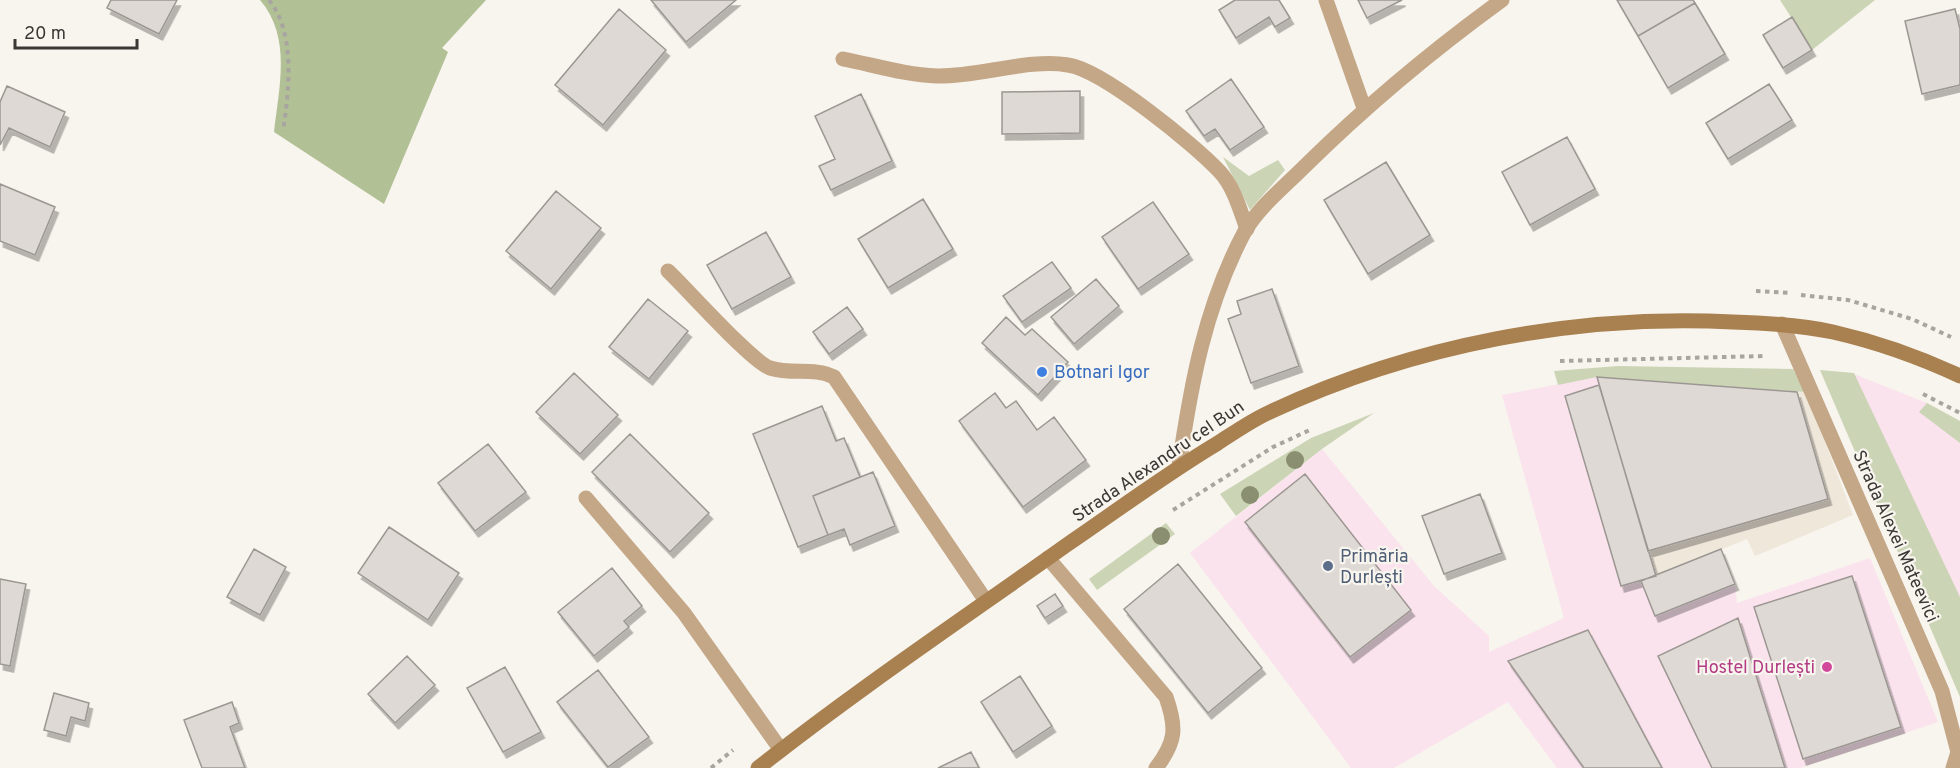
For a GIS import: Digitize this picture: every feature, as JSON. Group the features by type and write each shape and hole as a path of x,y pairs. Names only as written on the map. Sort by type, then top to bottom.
{"street":[{"path":"1326,0 1364,108"},
{"path":"1179,466 1193,372 1217,292 1246,229 1270,200 1364,108 1428,53 1502,0"},
{"path":"843,59 899,72 937,76 1069,65 1099,78 1143,108 1221,173 1234,196 1246,229"},
{"path":"668,271 759,361 780,370 822,371 834,377 986,601"},
{"name":"Strada Alexandru cel Bun","path":"758,768 986,601 1179,466 1266,414 1312,393 1371,372 1494,338 1634,321 1694,320 1782,324 1831,331 1914,356 1960,376"},
{"name":"Strada Alexei Mateevici","path":"1782,324 1942,691 1951,716 1958,752 1953,768"},
{"path":"586,498 684,613 781,750"},
{"path":"1048,558 1166,698 1175,722 1172,741 1156,768"}],"path":[{"path":"269,0 284,30 290,86 283,130"},
{"path":"1745,291 1768,291 1848,300 1912,319 1960,342"},
{"path":"1553,361 1743,356 1797,359"},
{"path":"1922,394 1960,413"},
{"path":"1167,514 1273,447 1322,424"},
{"path":"711,768 762,726"}],"shaded area":[{"path":"1841,372 1854,374 1927,403 1960,421 1960,641"},
{"path":"1597,377 1721,549 1735,584 1737,603 1870,558 1938,722 1800,768 1557,768 1508,702 1394,768 1351,768 1190,553 1322,449 1434,586 1489,636 1489,652 1564,618 1502,395"},
{"path":"1597,377 1806,392 1853,515 1755,556 1747,539 1656,576"}],"green space":[{"path":"260,0 486,0 442,48 448,52 384,204 274,132 280,81 280,46 270,14"},
{"path":"1780,0 1875,0 1812,50"},
{"path":"1223,157 1249,176 1278,160 1285,170 1250,210"},
{"path":"1618,366 1793,369 1806,392 1597,377 1558,385 1554,371"},
{"path":"1820,370 1854,373 1960,597 1960,697"},
{"path":"1927,403 1960,421 1960,443 1919,412"},
{"path":"1374,413 1322,449 1236,516 1220,494 1311,438"},
{"path":"1166,523 1175,534 1097,590 1089,579"}],"building":[{"path":"111,0 177,0 159,34 107,8"},
{"path":"651,0 736,0 686,42"},
{"path":"1235,0 1279,0 1290,18 1275,27 1269,17 1236,38 1219,10"},
{"path":"1358,0 1402,0 1367,18"},
{"path":"1617,0 1693,0 1695,3 1638,36"},
{"path":"1695,3 1725,54 1668,88 1638,36"},
{"path":"619,9 666,50 603,125 555,85"},
{"path":"1955,9 1960,29 1960,85 1922,94 1905,21"},
{"path":"1792,17 1812,50 1783,68 1763,35"},
{"path":"1231,79 1264,127 1230,150 1215,129 1204,136 1186,111"},
{"path":"1769,84 1792,120 1728,159 1706,123"},
{"path":"7,86 65,112 50,147 9,128 0,145 0,102"},
{"path":"1080,91 1080,133 1002,134 1002,92"},
{"path":"861,94 892,161 831,190 819,166 835,159 815,116"},
{"path":"1567,137 1595,189 1530,225 1502,172"},
{"path":"1386,162 1430,235 1368,274 1324,200"},
{"path":"0,184 55,207 35,255 0,241"},
{"path":"556,191 601,228 551,289 506,251"},
{"path":"923,199 953,249 888,288 858,239"},
{"path":"1153,202 1189,254 1138,289 1102,237"},
{"path":"766,232 791,277 732,309 707,265"},
{"path":"1052,262 1071,288 1022,322 1003,296"},
{"path":"1096,279 1119,306 1074,344 1051,317"},
{"path":"1272,289 1299,366 1251,383 1228,319 1241,314 1237,301"},
{"path":"648,299 688,331 649,379 609,347"},
{"path":"847,307 863,329 829,354 813,332"},
{"path":"1006,317 1025,335 1032,329 1068,362 1038,395 982,343"},
{"path":"574,373 618,415 580,454 536,412"},
{"path":"1597,377 1797,392 1828,499 1648,551"},
{"path":"1599,385 1656,576 1621,586 1565,396"},
{"path":"995,393 1006,408 1016,401 1037,430 1054,417 1086,460 1023,507 959,421"},
{"path":"822,406 836,441 844,438 860,477 813,496 828,535 798,547 753,434"},
{"path":"630,434 709,513 670,552 592,472"},
{"path":"488,444 526,492 475,531 438,483"},
{"path":"873,472 895,526 850,545 844,529 828,535 813,496"},
{"name":"Primăria Durlești","path":"1305,474 1411,610 1350,657 1245,522"},
{"path":"1480,494 1502,553 1444,574 1422,516"},
{"path":"389,527 459,573 428,620 358,573"},
{"path":"254,549 286,567 260,615 227,597"},
{"path":"1721,549 1735,584 1655,616 1641,581"},
{"path":"1178,564 1262,668 1208,713 1124,609"},
{"path":"612,568 642,606 624,621 629,627 594,656 558,612"},
{"name":"Hostel Durlești","path":"1852,576 1901,727 1803,759 1754,607"},
{"path":"0,579 26,584 10,666 0,664"},
{"path":"1055,594 1063,606 1045,618 1037,606"},
{"path":"1738,618 1785,768 1712,768 1658,656"},
{"path":"1588,630 1662,768 1584,768 1508,661"},
{"path":"407,656 435,685 395,723 368,694"},
{"path":"505,667 541,732 503,752 467,688"},
{"path":"598,670 649,737 608,767 557,702"},
{"path":"1020,676 1052,726 1013,752 981,702"},
{"path":"54,693 89,703 85,721 71,717 66,736 44,730"},
{"path":"232,702 239,723 230,727 245,768 202,768 184,720"},
{"path":"971,752 979,768 938,768"}],"place":[{"name":"Botnari Igor","path":"1042,372"},
{"name":"Primăria Durlești","path":"1328,566"},
{"name":"Hostel Durlești","path":"1827,667"}]}
